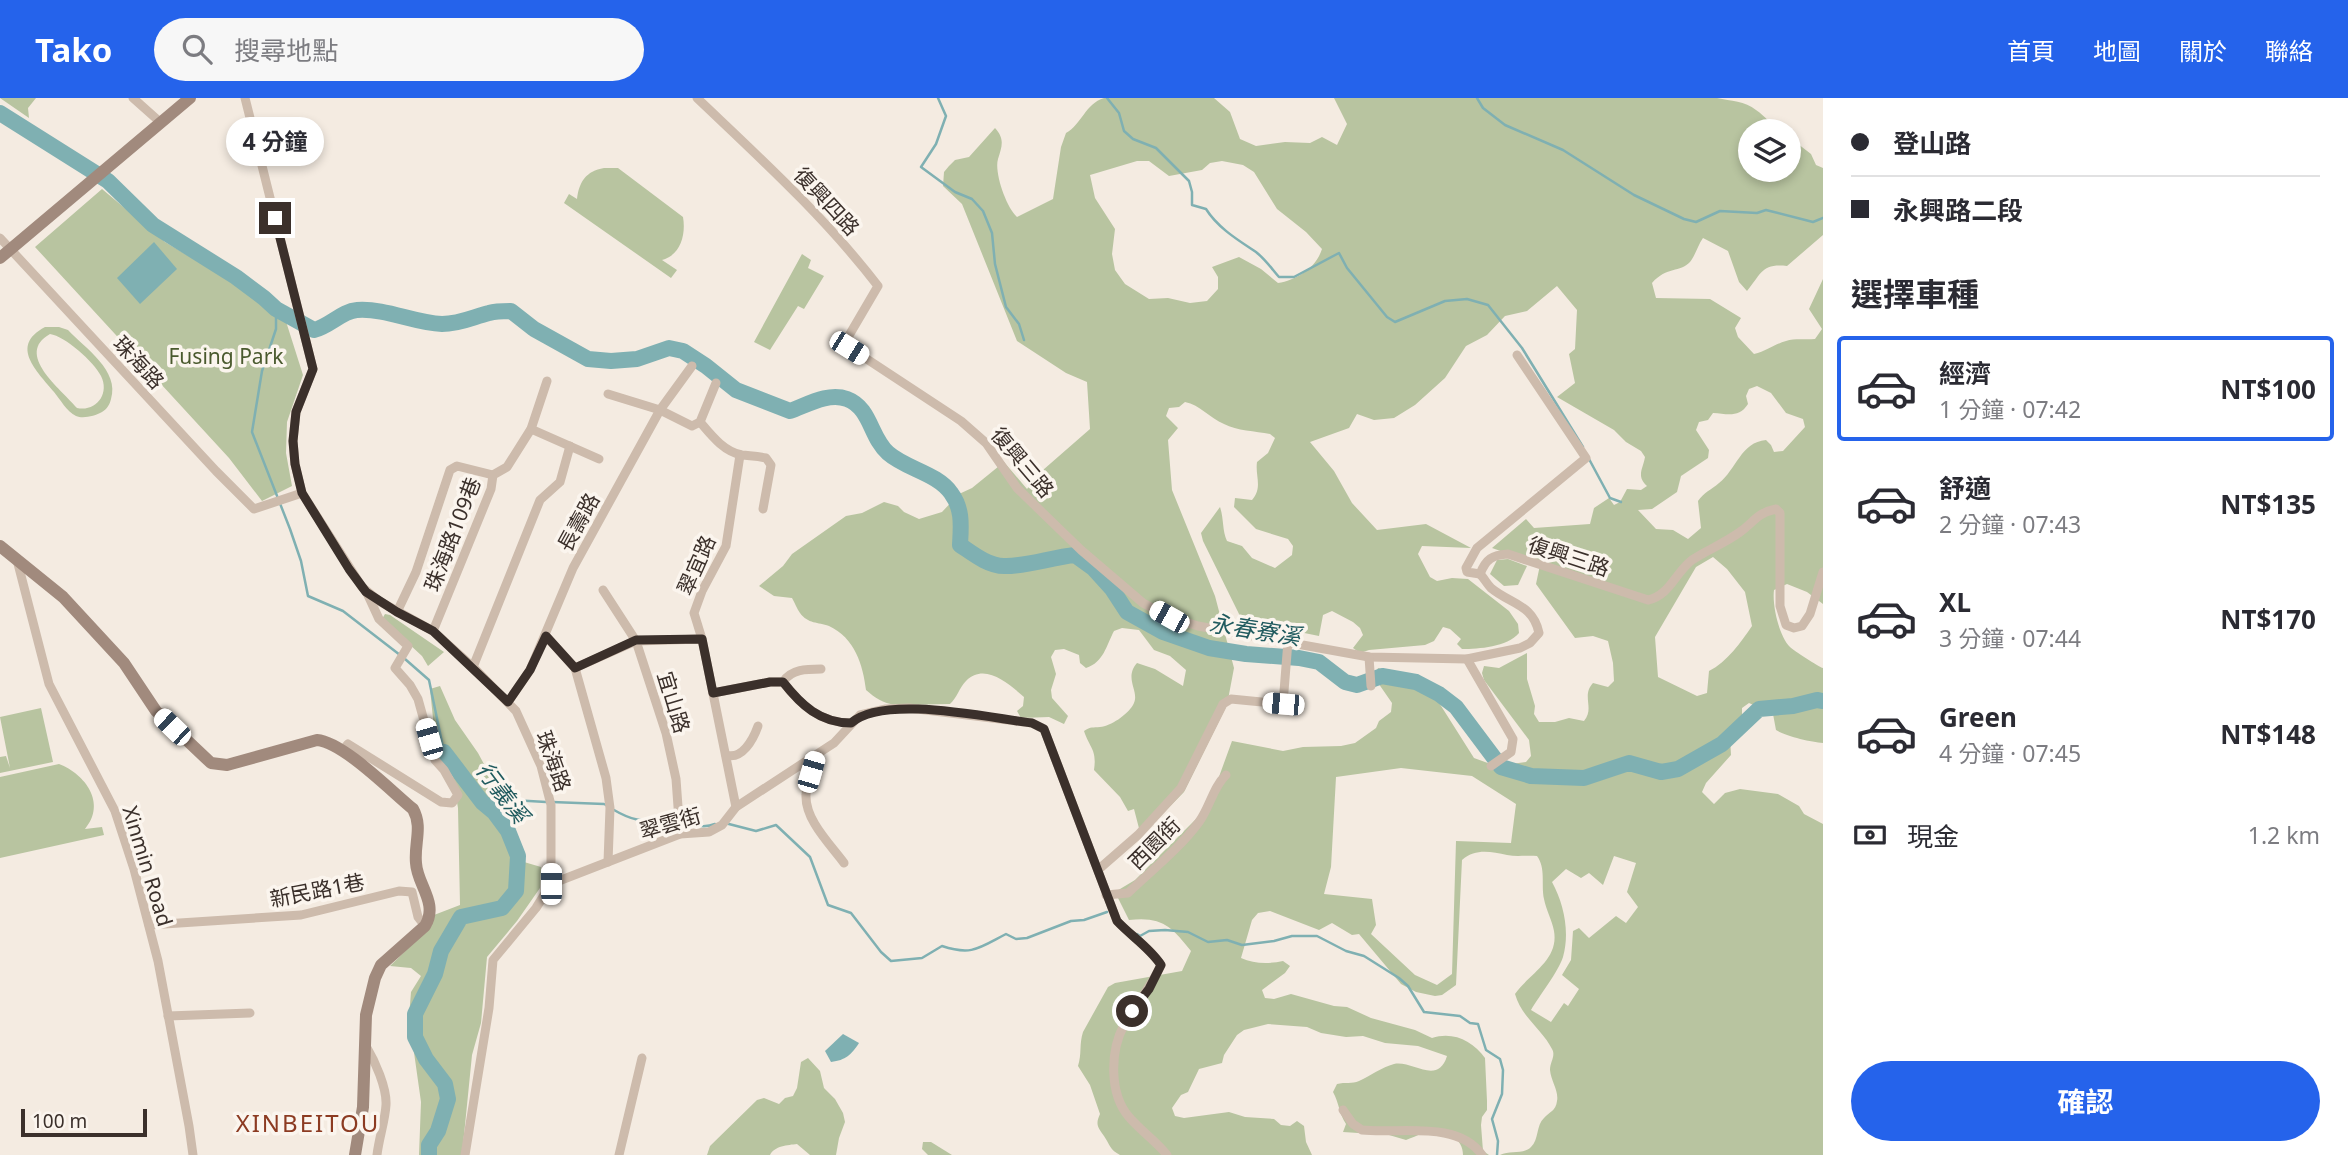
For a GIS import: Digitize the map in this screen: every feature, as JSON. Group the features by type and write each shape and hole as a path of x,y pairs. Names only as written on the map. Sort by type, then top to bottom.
{"street":[{"path":"133,98 160,122"},
{"path":"5,253 190,98"},
{"name":"珠海路","path":"245,98 313,369 296,412 293,441 302,493 366,592 433,631 516,711 541,766 551,805 551,884"},
{"name":"復興四路","path":"697,98 785,181 859,261 878,286 844,344"},
{"name":"珠海路","path":"0,238 5,253 254,509 302,493"},
{"name":"復興三路","path":"844,344 961,421 986,443 1017,488 1081,550 1143,603 1169,617 1198,626 1369,657 1467,659 1520,648 1531,643 1539,633 1537,621 1530,613 1491,587 1480,574 1490,556 1507,554 1648,600 1658,598 1690,561 1742,531 1755,517 1776,509 1780,513 1780,606 1786,625 1794,628 1802,626 1810,614 1823,572"},
{"path":"1480,574 1467,572 1466,568 1477,548 1586,458 1517,355"},
{"name":"長壽路","path":"508,702 530,670 572,568 660,410 692,366"},
{"name":"珠海路109巷","path":"433,631 491,489 493,475 507,467 531,429 547,381"},
{"path":"608,394 660,410 692,426 700,422 716,383"},
{"path":"700,422 716,440 740,455 765,458 771,465 763,509"},
{"path":"531,429 599,459"},
{"path":"473,667 540,500 560,482 570,446"},
{"name":"翠宜路","path":"736,807 702,639 694,613 702,591 726,546 740,455"},
{"path":"397,612 416,572 450,470 457,466 493,475"},
{"path":"0,546 63,597 124,663 156,712 211,763 227,765 317,740 327,741 343,750 413,809 419,828 416,869 429,900 429,918 425,926 381,965 375,978 366,1015 363,1107 355,1155"},
{"name":"Xinmin Road","path":"17,560 49,684 115,811 149,925 193,1155"},
{"name":"宜山路","path":"603,590 636,640 669,744 676,779 680,834"},
{"path":"343,750 348,744 441,802 452,803 458,795 435,760 418,699 395,668 408,646 379,619 366,592"},
{"path":"546,636 575,668 606,778 610,808 608,863"},
{"path":"575,668 636,640 702,639"},
{"path":"1099,869 1138,835 1181,788 1219,708 1226,701 1231,699 1283,704 1288,641"},
{"path":"1369,657 1371,686"},
{"path":"1467,659 1510,731 1513,746 1508,754 1491,766"},
{"path":"783,682 794,673 821,669"},
{"path":"713,693 783,682"},
{"path":"783,682 800,703 824,719 851,723"},
{"name":"西園街","path":"851,723 860,715 886,709 909,708 1032,723 1044,729 1099,869 1106,895 1128,893 1196,826 1207,811 1217,783 1226,775"},
{"name":"翠雲街","path":"551,884 680,834 709,832 722,825 736,807 834,743 851,723"},
{"path":"726,755 731,757 740,754 754,738 758,726"},
{"path":"815,757 806,786 806,804 809,814 844,863"},
{"path":"465,1155 489,1007 493,960 536,908 551,884"},
{"name":"新民路1巷","path":"149,925 301,915 398,891 412,892 418,917 425,926"},
{"path":"1106,895 1117,921 1130,936 1155,956 1161,965 1149,989 1122,1028 1115,1056 1113,1080 1118,1101 1128,1116 1167,1155"},
{"path":"168,1016 250,1013"},
{"path":"365,1045 375,1060 386,1095 377,1155"},
{"path":"619,1155 642,1058"},
{"path":"1343,1110 1353,1124 1362,1130 1449,1133 1468,1140 1482,1155"}],"green space":[{"path":"0,98 36,98 28,108 29,118"},
{"path":"1104,98 1214,98 1230,112 1240,139 1256,146 1285,142 1310,143 1322,137 1337,145 1347,124 1334,98 1717,98 1747,105 1766,119 1738,119 1738,182 1801,182 1801,146 1811,154 1816,165 1823,168 1823,235 1787,266 1767,268 1747,291 1739,282 1728,251 1703,238 1690,262 1682,268 1663,274 1652,283 1656,298 1710,299 1741,318 1735,328 1738,337 1754,354 1789,340 1815,339 1822,329 1809,309 1823,279 1823,604 1807,592 1787,584 1774,590 1774,596 1777,620 1786,642 1823,668 1823,743 1776,730 1773,714 1749,703 1742,708 1742,725 1730,738 1731,755 1706,783 1702,792 1714,804 1725,793 1740,789 1778,794 1799,806 1804,814 1823,824 1823,1155 1500,1155 1524,1151 1531,1147 1541,1121 1556,1104 1557,1093 1550,1070 1553,1052 1522,1010 1515,994 1548,958 1554,941 1554,931 1545,903 1542,871 1537,856 1484,852 1462,860 1456,985 1442,995 1416,992 1401,984 1359,934 1352,935 1332,923 1319,930 1270,911 1258,913 1252,920 1241,958 1262,963 1283,961 1290,966 1262,990 1265,998 1274,999 1291,994 1347,1007 1371,1018 1415,1030 1432,1038 1455,1037 1475,1047 1485,1058 1487,1110 1481,1125 1483,1151 1489,1155 1463,1155 1459,1142 1442,1133 1422,1134 1406,1140 1389,1135 1343,1132 1346,1124 1333,1092 1337,1084 1359,1081 1394,1064 1431,1071 1443,1065 1447,1056 1418,1046 1385,1043 1363,1036 1346,1037 1321,1033 1307,1027 1268,1024 1244,1030 1237,1035 1222,1063 1199,1069 1188,1092 1181,1095 1172,1108 1175,1116 1184,1118 1229,1112 1245,1117 1274,1119 1281,1125 1290,1126 1297,1121 1304,1126 1306,1142 1312,1155 1120,1155 1111,1147 1098,1126 1100,1114 1090,1085 1078,1066 1083,1032 1108,987 1115,983 1182,971 1191,951 1178,935 1165,925 1150,920 1129,920 1115,892 1135,880 1208,807 1232,741 1283,751 1355,743 1376,728 1379,721 1391,712 1392,703 1374,677 1378,668 1401,676 1418,676 1424,679 1474,758 1496,766 1526,762 1531,756 1529,740 1484,680 1484,666 1499,668 1527,653 1527,679 1535,706 1534,714 1539,722 1555,722 1569,718 1584,721 1588,711 1590,688 1593,683 1608,687 1614,681 1613,663 1608,641 1593,636 1575,638 1536,584 1540,565 1492,548 1526,519 1534,528 1590,524 1594,508 1609,498 1614,505 1620,502 1627,489 1641,490 1647,486 1641,476 1645,457 1641,451 1626,442 1614,430 1557,397 1575,383 1569,354 1575,349 1577,310 1557,286 1527,311 1505,316 1487,335 1466,346 1445,378 1415,405 1394,418 1374,420 1357,414 1349,428 1310,442 1334,471 1352,503 1377,530 1426,524 1471,548 1422,546 1418,554 1430,577 1437,581 1468,579 1509,611 1518,624 1519,633 1514,638 1492,646 1462,649 1457,644 1461,639 1450,629 1443,627 1434,641 1425,645 1360,653 1353,648 1363,635 1360,628 1332,611 1323,615 1319,636 1255,623 1240,616 1201,533 1220,507 1227,541 1242,546 1252,558 1275,568 1292,555 1293,546 1288,539 1256,529 1234,507 1235,498 1252,500 1255,495 1258,486 1257,462 1268,453 1275,438 1270,434 1229,426 1185,402 1179,407 1169,408 1166,416 1178,428 1168,440 1172,490 1215,596 1234,668 1227,705 1184,792 1141,836 1134,809 1128,811 1120,797 1094,770 1094,753 1084,731 1109,725 1130,709 1135,700 1132,674 1137,663 1155,669 1183,686 1186,670 1170,656 1154,650 1139,630 1122,628 1114,631 1101,658 1086,668 1080,663 1079,655 1064,649 1055,650 1051,657 1056,674 1051,690 1052,698 1068,716 1064,724 1049,717 1021,718 1017,711 1023,706 1024,697 1004,681 989,674 973,676 966,681 950,704 895,705 873,695 866,690 856,653 838,631 803,617 792,598 774,596 759,586 783,566 792,554 846,516 862,513 884,502 898,506 919,519 942,512 959,494 972,488 1004,462 1027,489 1043,470 1090,429 1087,382 1066,373 1017,341 962,204 943,186 944,172 949,166 955,160 969,157 995,128 1002,143 997,165 999,180 1005,198 1017,217 1053,199 1061,147 1066,133 1092,105","holes":["1137,161 1149,161 1169,176 1202,170 1210,163 1222,161 1243,165 1254,172 1277,209 1322,249 1319,256 1299,276 1278,283 1261,269 1239,257 1212,267 1218,277 1218,289 1207,301 1190,303 1168,298 1149,299 1125,284 1115,270 1112,254 1115,229 1095,198 1090,175","1757,386 1771,393 1786,413 1803,419 1805,427 1783,451 1774,452 1766,440 1750,446 1725,478 1698,501 1701,528 1688,539 1673,530 1656,529 1638,510 1652,509 1677,492 1681,476 1708,458 1709,450 1696,430 1699,422 1708,420 1713,413 1733,414 1741,411 1748,404 1746,396 1749,389","1713,557 1727,569 1745,592 1752,626 1728,657 1709,671 1707,693 1697,696 1658,677 1655,637 1696,567","1401,768 1472,776 1516,804 1511,843 1456,841 1452,974 1437,985 1415,975 1371,934 1376,925 1372,899 1324,894 1331,867 1336,777","1614,856 1636,863 1627,892 1638,907 1626,923 1616,916 1589,938 1579,928 1573,931 1571,960 1562,975 1579,989 1568,1006 1564,1003 1551,1022 1531,1010 1557,970 1565,948 1565,918 1552,882 1566,869 1581,878 1589,873 1603,885"]},
{"path":"604,168 618,168 683,217 681,243 674,254 662,260 677,270 671,278 564,203 569,194 577,199 584,178"},
{"name":"Fusing Park","path":"102,189 165,242 283,312 303,375 287,422 286,453 292,486 262,501 229,458 35,247"},
{"path":"802,254 811,260 808,268 824,276 804,309 798,306 770,350 754,342"},
{"path":"45,327 68,330 99,361 106,370 112,389 109,405 102,412 82,417 76,416 67,408 40,376 30,359 29,342 34,334","holes":["50,334 78,350 101,376 104,389 102,395 100,400 90,407 77,408 52,382 39,361 37,351 40,342"]},
{"path":"1508,559 1527,566 1518,585 1504,586 1490,574 1497,560"},
{"path":"385,614 444,652 428,666 422,656 382,619"},
{"path":"440,686 455,720 478,753 498,790 509,837 524,862 541,867 540,888 487,957 481,1023 472,1055 462,1155 419,1155 421,1102 409,1017 411,992 421,976 411,968 390,966 431,926 434,915 460,905 458,808 452,773 435,738 430,689"},
{"path":"41,708 53,762 0,773 0,757 6,756 10,768 0,717"},
{"path":"59,764 77,775 90,790 94,809 85,829 102,827 104,835 0,858 0,777"},
{"path":"808,1058 820,1071 824,1088 835,1099 843,1113 845,1122 836,1155 810,1155 797,1144 778,1148 770,1155 707,1155 710,1146 757,1100 764,1098 779,1104 785,1098 793,1096 801,1062"},
{"path":"923,1142 931,1142 952,1155 928,1155 922,1149"}],"water":[{"path":"154,242 177,269 140,304 117,278"},
{"path":"843,1034 859,1043 848,1056 831,1062 825,1051"}],"waterway":[{"path":"938,98 946,116 936,144 921,167 955,192 972,199 983,211 992,233 995,264 1006,307 1019,324 1024,340"},
{"path":"1107,98 1119,113 1124,131 1133,139 1156,148 1189,181 1192,205 1206,209 1222,228 1259,255 1279,277 1294,277 1339,253 1347,268 1387,317 1395,322 1445,301 1467,299 1488,305 1522,348 1583,447"},
{"path":"1477,98 1483,108 1505,125 1563,150 1634,195 1684,219 1696,222 1720,211 1757,213 1766,210 1813,222 1823,218"},
{"name":"永春寮溪","path":"0,113 108,181 153,225 236,277 276,309 314,330 357,310 379,311 442,324 461,322 492,312 511,311 534,329 588,359 637,359 669,348 683,351 736,390 790,411 825,398 847,399 861,409 888,453 938,481 951,493 959,511 960,545 980,559 992,564 1012,566 1075,555 1093,568 1112,589 1127,612 1163,632 1209,648 1319,662 1345,682 1357,685 1382,676 1416,682 1456,707 1501,767 1531,776 1584,778 1629,763 1661,772 1678,769 1722,744 1759,709 1823,701"},
{"name":"行義溪","path":"276,309 276,329 262,371 252,432 301,561 308,596 343,611 400,655"},
{"path":"1589,459 1610,498 1621,502"},
{"name":"行義溪","path":"405,659 429,680 444,752"},
{"name":"行義溪","path":"429,1155 429,1145 438,1131 448,1099 445,1084 426,1059 415,1037 415,1014 435,974 441,951 461,917 502,908 516,891 518,856 508,831 444,752"},
{"path":"482,802 497,799 546,802"},
{"path":"552,802 608,806"},
{"path":"614,810 642,820 672,821 699,826 715,824"},
{"path":"725,823 756,831 776,825 810,857 828,905 851,913 891,961 922,958 942,946 961,950 975,949 1006,934 1016,939 1027,938 1071,921 1084,920 1107,912"},
{"path":"1137,934 1140,936 1149,931 1165,930 1188,932 1208,942 1227,940 1242,945 1292,936 1317,936 1346,951 1364,956 1399,978 1408,986 1424,1012 1460,1016 1470,1023 1478,1024 1486,1050 1500,1059 1503,1070 1502,1094 1492,1119 1498,1141 1497,1155"}],"district":[{"name":"XINBEITOU","path":"308,1122"}],"route":[{"path":"275,218 313,369 296,412 293,441 302,493 366,592 433,631 508,702 530,670 546,636 575,668 636,640 702,639 713,693 783,682 800,703 824,719 837,723 851,723 860,715 886,709 909,708 1032,723 1044,729 1117,921 1130,936 1155,956 1161,965 1149,989 1132,1011"}]}
